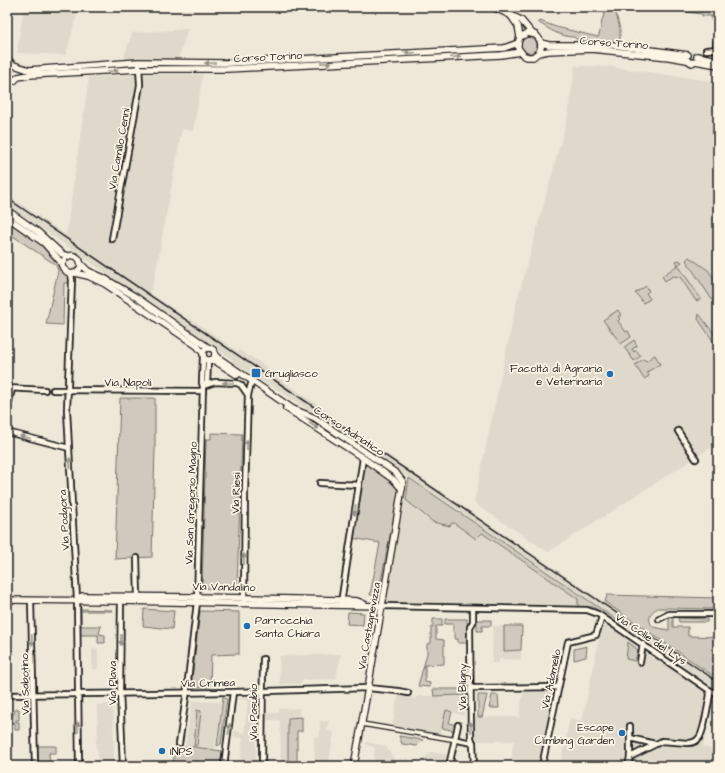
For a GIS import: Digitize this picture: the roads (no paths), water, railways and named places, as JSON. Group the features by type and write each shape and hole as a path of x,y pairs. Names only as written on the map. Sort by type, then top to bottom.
{"street":[{"path":"493,7 520,20 532,33 540,38 542,43 538,53"},
{"path":"510,15 518,26 520,37 518,43 520,52"},
{"path":"706,50 717,49 718,23"},
{"path":"520,37 525,34 532,33"},
{"name":"Corso Torino","path":"12,65 29,70 138,62 228,63 504,48 518,43"},
{"name":"Corso Torino","path":"542,43 613,45 688,57 692,63 696,59 718,60"},
{"name":"Corso Torino","path":"7,82 14,81 18,77 29,75 139,69 227,69 501,55 520,52 528,57 533,57 538,53 548,51 592,50 688,57"},
{"path":"7,58 19,73 18,77"},
{"name":"Corso Torino","path":"696,59 718,65"},
{"name":"Via Camillo Cenni","path":"112,239 140,84 138,62"},
{"name":"Corso Adriatico","path":"7,210 38,232 62,254 76,256 88,271 104,278 132,294 213,350 212,358"},
{"path":"7,217 38,238 50,249 62,264 65,271 73,273 80,270 81,264"},
{"path":"62,264 64,259 68,256"},
{"name":"Corso Adriatico","path":"73,273 97,280 116,291 197,346 206,359 220,359 293,409 315,418 396,474 403,482 402,489"},
{"name":"Via Podgora","path":"73,273 67,391 77,600 79,766"},
{"path":"203,355 204,350 209,348"},
{"name":"Via San Gregorio Magno","path":"179,744 187,692 197,599 203,355"},
{"name":"Corso Adriatico","path":"212,358 294,414 309,422 363,458 394,480 402,489"},
{"name":"Via San Gregorio Magno","path":"203,389 207,383 208,363 212,358"},
{"name":"Via Napoli","path":"53,390 203,389 215,382 238,383 248,395"},
{"name":"Via Riesi","path":"244,601 248,395 251,384"},
{"path":"7,410 10,388 45,390"},
{"path":"678,431 696,459"},
{"path":"7,432 69,448"},
{"name":"Corso Adriatico","path":"341,602 363,458"},
{"path":"320,483 359,485"},
{"name":"Via Castagnevizza","path":"354,766 402,489"},
{"path":"137,558 138,597"},
{"name":"Via Vandalino","path":"7,600 77,600 82,596 121,599 197,599"},
{"name":"Via Vandalino","path":"121,599 138,597 244,601 341,602 372,606 580,609"},
{"name":"Via Plava","path":"121,599 120,693 123,766"},
{"name":"Via Sabotino","path":"31,601 35,766"},
{"name":"Via Bligny","path":"473,608 473,622 470,627 472,688 471,738 473,743 474,766"},
{"name":"Via Colle del Lys","path":"580,609 593,612 602,617 709,690 718,694"},
{"path":"659,619 669,614 718,614"},
{"name":"Via Adamello","path":"542,766 568,642 596,635 602,617"},
{"path":"640,662 643,644"},
{"name":"Via Pasubio","path":"262,766 263,659"},
{"path":"472,688 558,687"},
{"name":"Via Crimea","path":"7,695 233,692 368,688 408,693"},
{"path":"630,757 662,741 692,743 698,740 701,734 710,695 709,690"},
{"path":"224,766 233,692"},
{"path":"362,724 473,743"},
{"path":"449,766 456,740 458,725"},
{"path":"628,766 630,757 630,726"},
{"path":"630,738 655,744"}],"railway":[{"path":"7,198 718,682"}],"place":[{"name":"Grugliasco","path":"256,373"},
{"name":"Facoltà di Agraria e Veterinaria","path":"610,374"},
{"name":"Parrocchia Santa Chiara","path":"247,626"},
{"name":"Escape Climbing Garden","path":"622,733"},
{"name":"INPS","path":"162,751"}]}
